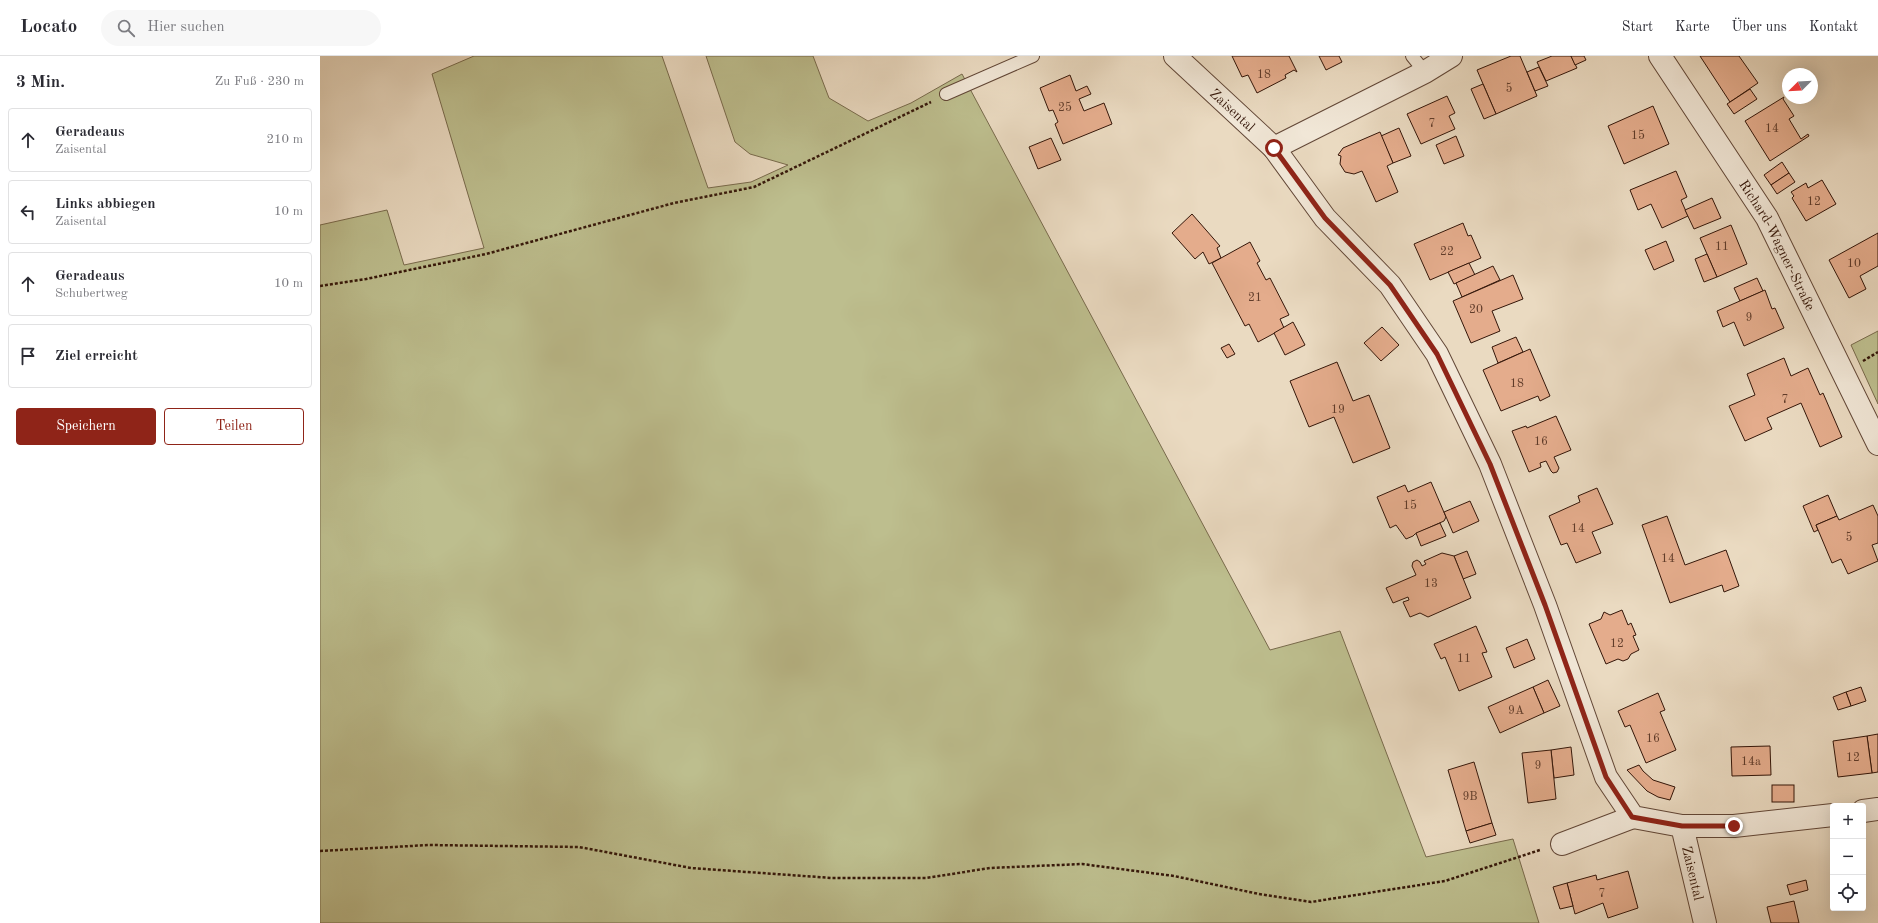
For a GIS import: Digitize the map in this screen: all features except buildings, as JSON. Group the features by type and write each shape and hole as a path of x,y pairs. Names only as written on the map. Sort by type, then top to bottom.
{"street":[{"name":"Zaisental","path":"1175,56 1274,148 1325,218 1390,285 1437,354 1490,464 1545,605 1606,777 1632,817 1682,826 1705,923"},
{"path":"1274,148 1418,64 1451,56"},
{"name":"Richard-Wagner-Straße","path":"1660,56 1767,218 1878,444"},
{"path":"1866,811 1878,809"},
{"path":"1682,826 1734,826 1830,815"},
{"path":"1562,844 1632,817"}],"lane":[{"path":"946,94 1033,56"}],"path":[{"path":"320,286 366,279 486,254 674,203 754,187 946,94"},
{"path":"320,851 429,845 579,847 691,868 832,878 926,878 990,868 1082,864 1174,876 1259,894 1311,902 1445,881 1478,872 1529,853 1562,844"}],"green space":[{"path":"474,56 662,56 708,188 751,182 788,165 750,154 735,142 706,56 813,56 829,98 868,121 911,103 962,74 1270,650 1340,631 1426,857 1513,839 1539,923 320,923 320,225 387,210 404,265 484,248 432,74"},
{"path":"1878,331 1878,404 1851,345"}],"route":[{"path":"1274,148 1325,218 1390,285 1437,354 1490,464 1545,605 1606,777 1632,817 1682,826 1734,826"}]}
